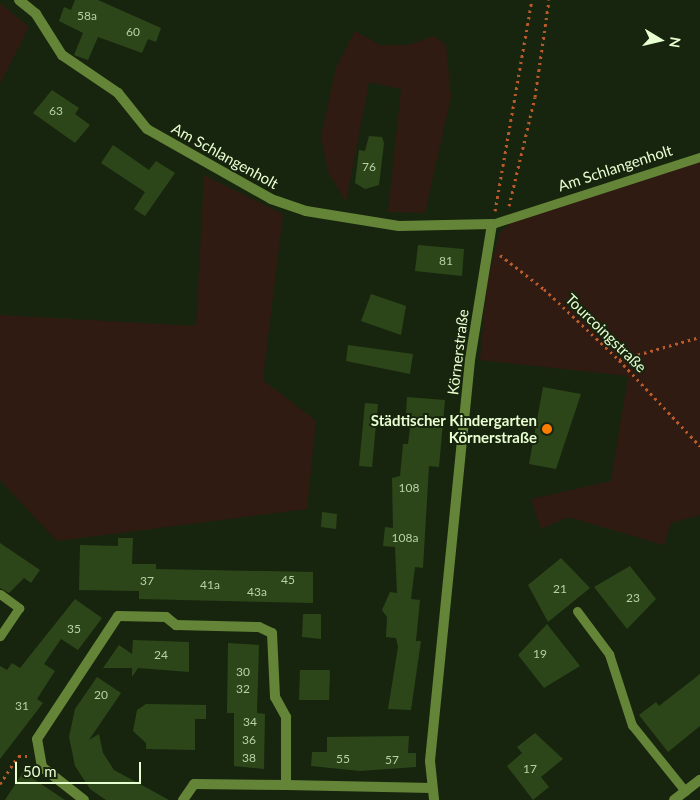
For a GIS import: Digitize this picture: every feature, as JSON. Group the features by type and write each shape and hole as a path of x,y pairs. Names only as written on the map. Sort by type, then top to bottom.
{"street":[{"name":"Am Schlangenholt","path":"20,0 36,14 62,55 118,93 147,129 271,199 306,211 399,226 492,224"},
{"name":"Körnerstraße","path":"434,800 430,761 470,360 492,224"},
{"path":"84,800 42,767 37,755 37,739 118,616 166,617 176,625 259,627 275,639 275,697 286,717 286,785"},
{"path":"674,800 700,780"},
{"path":"183,800 194,784 432,788"}],"lane":[{"name":"Am Schlangenholt","path":"492,224 700,157"},
{"path":"0,594 19,608 0,636"},
{"path":"577,611 609,654 632,725 685,791"}],"path":[{"path":"492,224 502,189 532,0"},
{"path":"492,224 507,212 515,190 549,0"},
{"name":"Tourcoingstraße","path":"488,246 544,289 619,360 700,446"},
{"path":"619,360 700,337"},
{"path":"0,784 18,756 37,755"}],"shaded area":[{"path":"0,3 29,27 0,84"},
{"path":"355,31 380,45 408,45 434,36 446,45 451,97 425,213 388,212 401,89 369,82 346,202 328,172 321,136 336,68"},
{"path":"700,162 700,515 671,523 664,545 568,517 541,529 531,499 611,481 628,376 480,360 487,282 499,234 513,221"},
{"path":"204,175 283,214 263,380 316,421 307,509 57,541 0,480 0,315 196,326"}],"building":[{"path":"75,0 98,0 161,28 156,42 148,39 142,53 98,37 88,60 74,55 83,33 59,21 64,7 71,10"},
{"path":"52,90 79,108 75,114 90,125 75,143 33,113"},
{"path":"369,136 382,137 384,143 379,185 365,189 355,183 359,150 365,151"},
{"path":"113,145 149,170 156,161 175,173 145,216 134,209 145,192 101,163"},
{"path":"418,245 464,249 462,276 415,271"},
{"path":"371,294 406,306 401,335 361,321"},
{"path":"348,345 413,354 410,374 346,361"},
{"path":"543,387 581,394 556,469 529,464"},
{"path":"407,397 445,400 439,467 429,466 423,568 415,567 411,599 420,600 416,641 421,641 411,710 388,709 398,647 396,638 386,637 387,617 382,610 390,592 397,593 395,547 383,546 385,527 393,528 392,478 400,476 403,444 408,444 412,413 406,413"},
{"path":"365,403 378,404 372,467 359,466"},
{"path":"322,512 337,514 336,529 321,527"},
{"path":"118,538 133,538 132,564 156,564 156,569 313,572 313,603 139,599 139,591 79,590 80,545 118,546"},
{"path":"0,543 40,570 31,583 24,578 9,593 0,588"},
{"path":"561,558 590,588 548,622 528,585"},
{"path":"630,566 656,599 627,629 594,587"},
{"path":"75,599 102,618 78,650 61,639 44,664 55,671 37,699 43,703 0,759 0,666 7,670 12,663 20,668"},
{"path":"303,614 321,614 321,639 302,637"},
{"path":"547,624 580,666 544,688 518,655"},
{"path":"133,640 189,642 189,672 138,668 132,677 132,668 103,668 119,645 132,654"},
{"path":"228,643 259,645 257,713 265,714 264,769 234,766 234,713 227,713"},
{"path":"300,670 330,670 329,700 299,700"},
{"path":"700,674 700,726 668,752 639,715 656,702 659,706"},
{"path":"97,677 121,693 89,740 99,734 103,753 114,770 169,800 106,800 90,789 75,766 69,737 75,709"},
{"path":"146,704 206,705 206,719 195,719 195,750 146,749 146,743 133,731 137,710"},
{"path":"535,733 563,759 541,777 549,787 533,800 507,766 522,753 517,747"},
{"path":"409,736 408,753 416,753 416,767 360,771 311,766 312,752 327,752 327,737"},
{"path":"23,772 65,800 5,800"}],"place":[{"name":"Städtischer Kindergarten Körnerstraße","path":"547,429"}]}
